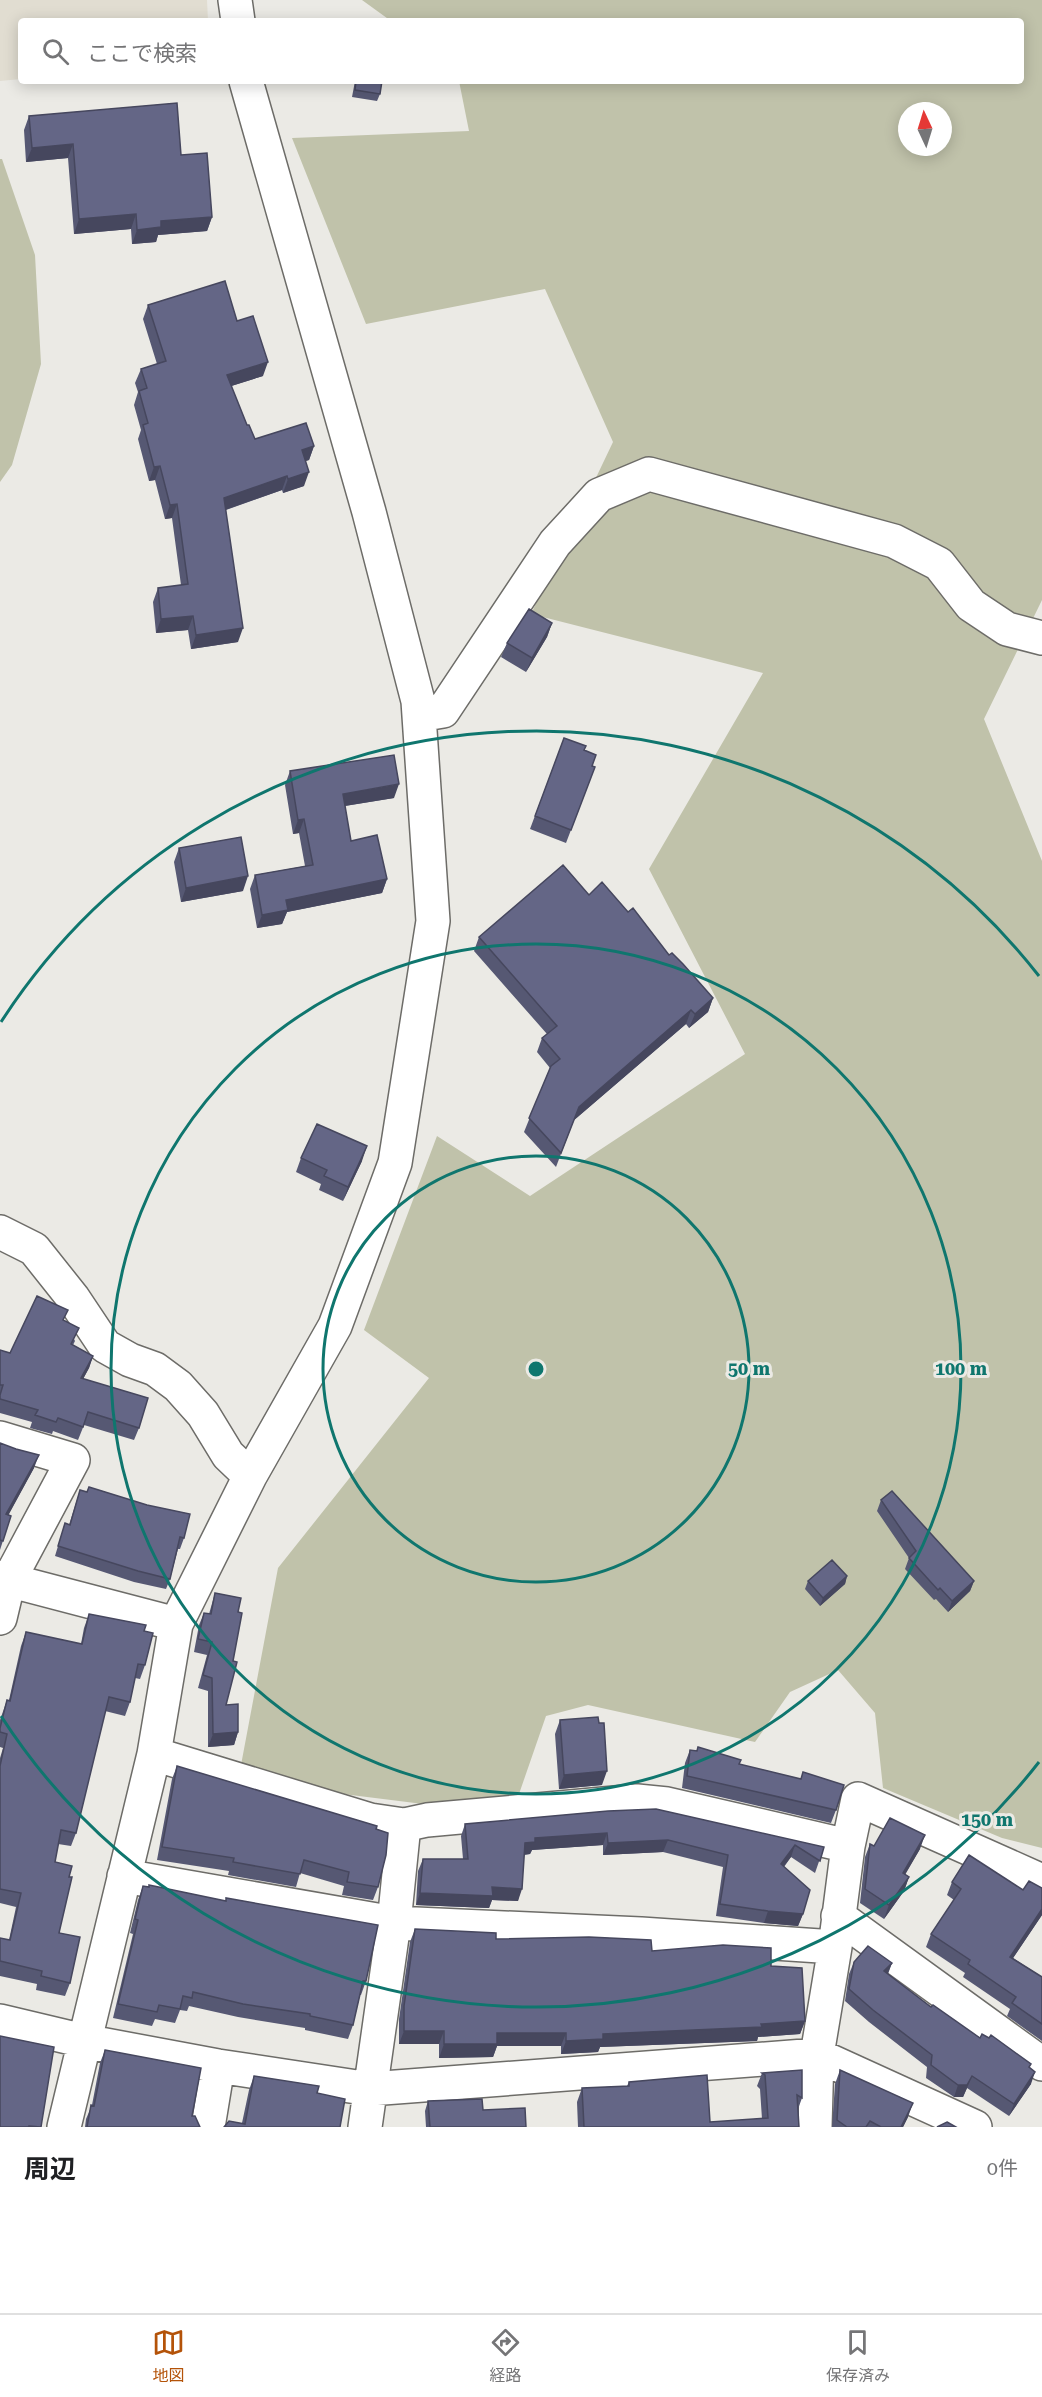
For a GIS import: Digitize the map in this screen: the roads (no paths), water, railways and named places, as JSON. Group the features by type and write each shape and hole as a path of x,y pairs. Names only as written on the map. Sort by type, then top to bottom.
{"street":[{"path":"235,0 238,18"},
{"path":"64,2127 154,1754 176,1624 250,1476 335,1326 395,1163 433,921 418,701 369,512 247,84"},
{"path":"419,715 443,711 555,543 599,495 649,474 894,541 939,564 971,605 1007,629 1042,638"},
{"path":"0,1232 34,1249 73,1298 105,1346 130,1360 155,1369 178,1386 203,1414 228,1455 250,1476"},
{"path":"0,1438 73,1460 4,1579 0,1617"},
{"path":"4,1579 176,1624"},
{"path":"154,1754 370,1820 404,1825 427,1820 637,1801 666,1804 848,1846"},
{"path":"815,2127 817,2055 848,1846 858,1799 1042,1881"},
{"path":"365,2127 394,1923 404,1825"},
{"path":"124,1876 394,1923 641,1934 836,1931 1042,2064"},
{"path":"0,2021 84,2041 218,2066 370,2089 817,2055 975,2127"},
{"path":"208,2127 218,2066"}]}
